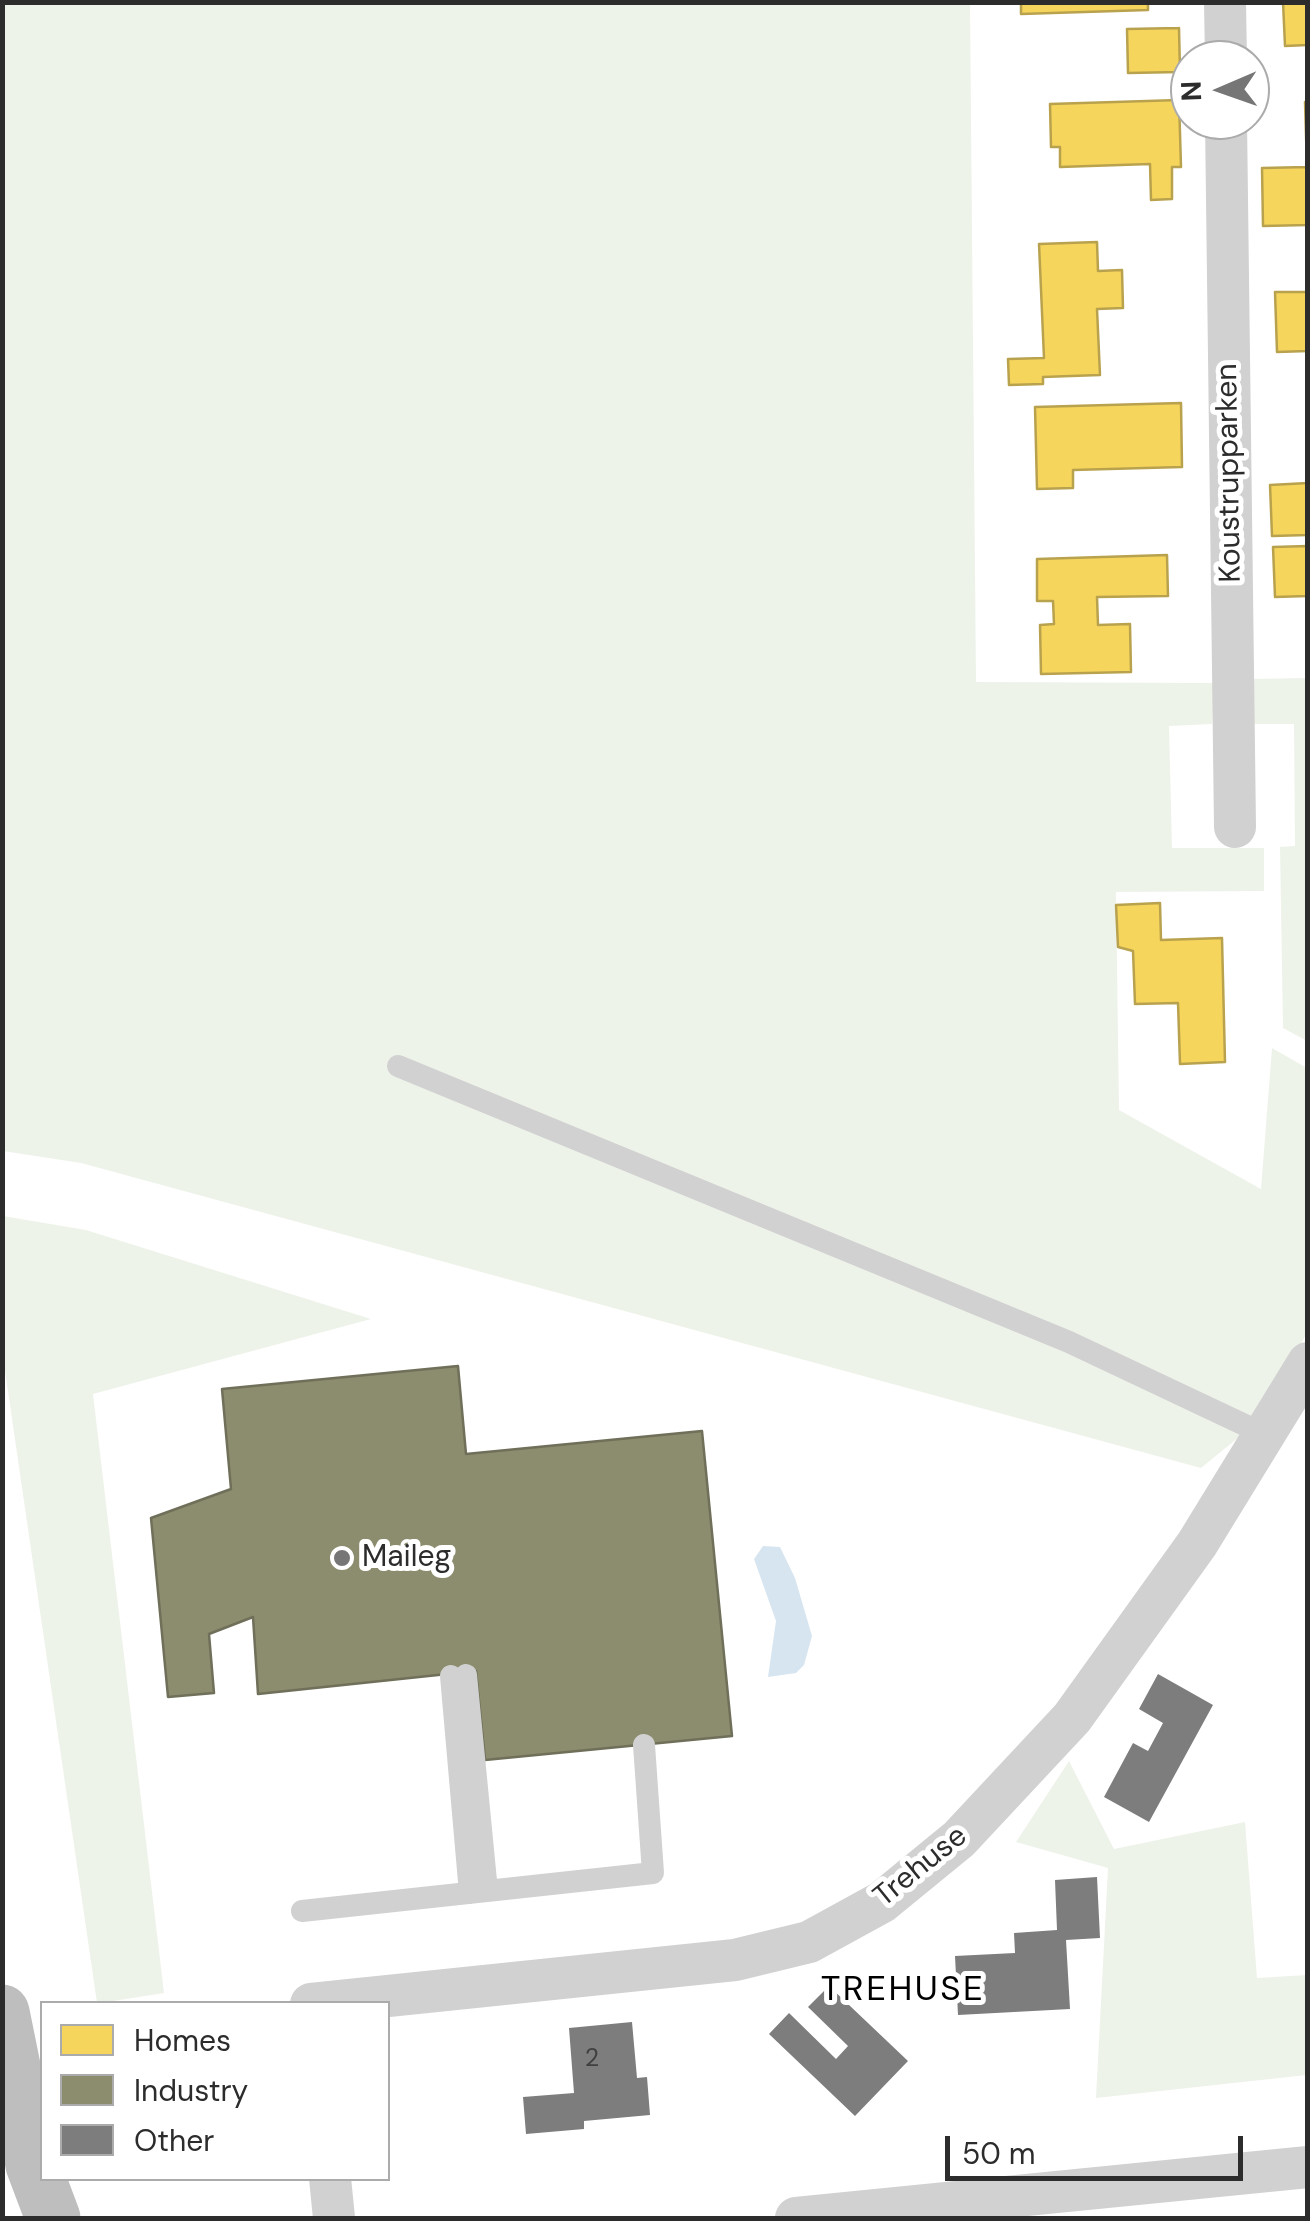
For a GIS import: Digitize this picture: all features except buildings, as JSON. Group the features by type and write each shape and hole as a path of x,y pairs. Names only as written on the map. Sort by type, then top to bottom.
{"highway":[{"path":"2,2012 34,2164 53,2218"}],"street":[{"path":"1225,2 1226,40"},
{"name":"Koustrupparken","path":"1226,140 1234,827"},
{"name":"Trehuse","path":"340,2001 735,1960 810,1942 882,1902 959,1839 1072,1718 1197,1544 1308,1363"},
{"path":"796,2218 964,2210 1308,2167"},
{"path":"330,2181 334,2218"}],"lane":[{"path":"398,1066 1068,1342 1266,1435"},
{"path":"459,1675 479,1892"},
{"path":"302,1911 654,1873 644,1744"}],"shaded area":[{"path":"2,3 970,3 976,682 1215,683 1212,724 1169,726 1172,848 1264,848 1264,891 1116,892 1119,1110 1261,1189 1272,1048 1307,1068 1307,1333 1260,1420 1201,1468 81,1163 3,1151"},
{"path":"1307,678 1307,1041 1283,1028 1280,847 1295,846 1294,724 1250,724 1248,679"},
{"path":"3,1216 86,1230 371,1319 93,1394 164,1993 97,2001 3,1357"},
{"path":"763,1546 780,1547 795,1578 812,1636 804,1665 796,1673 768,1677 776,1621 754,1559"},
{"path":"1069,1761 1114,1849 1245,1822 1257,1978 1307,1975 1307,2075 1096,2098 1108,1868 1016,1842"}],"place":[{"name":"Maileg","path":"342,1558"}],"district":[{"name":"TREHUSE","path":"903,1991"}]}
